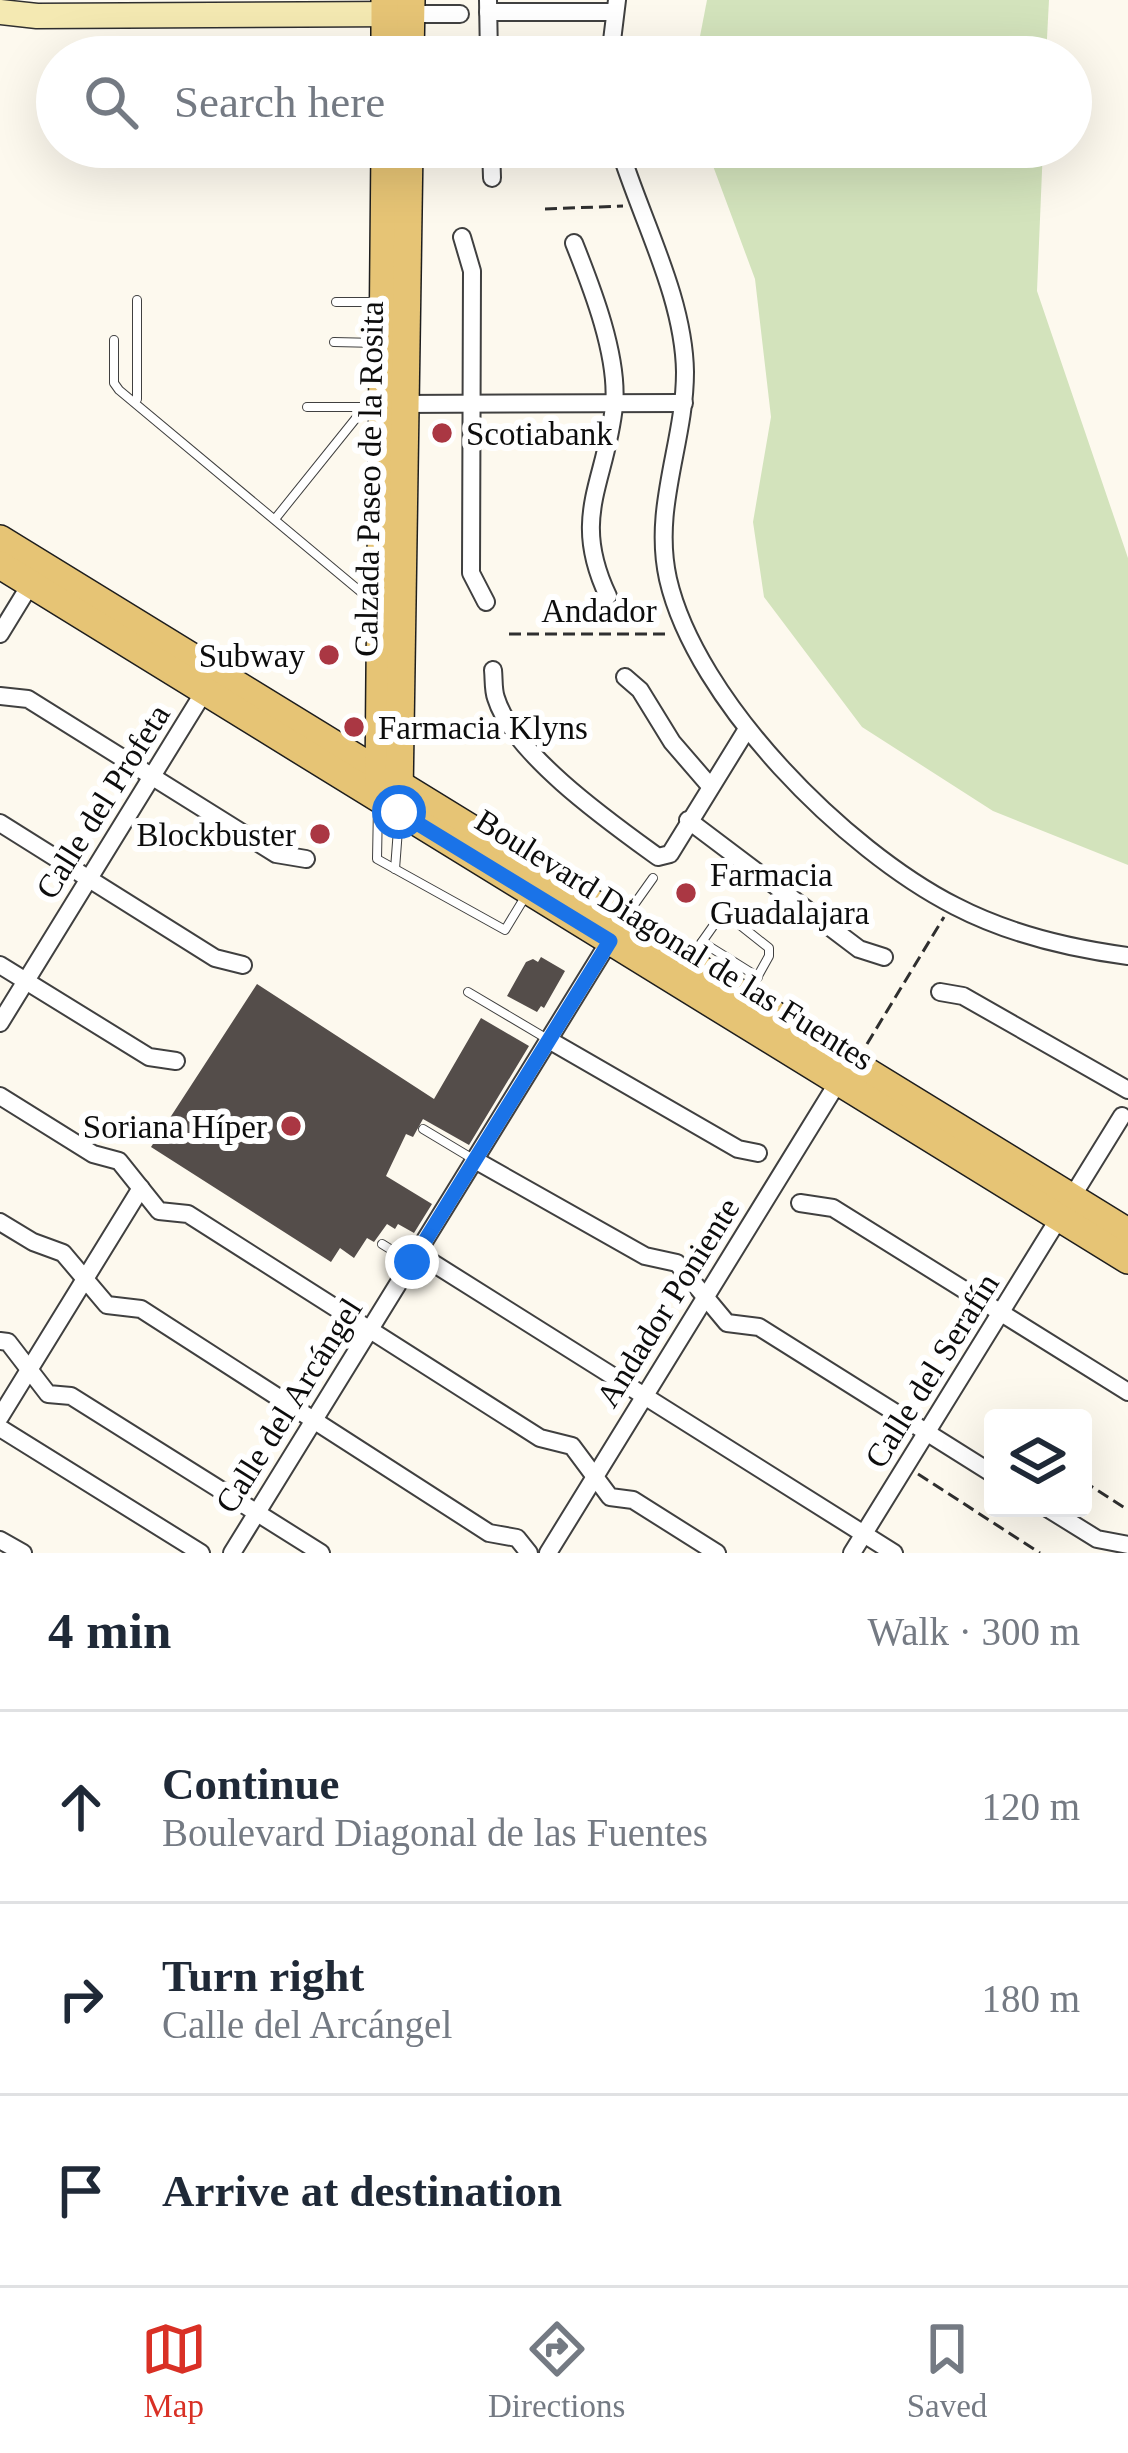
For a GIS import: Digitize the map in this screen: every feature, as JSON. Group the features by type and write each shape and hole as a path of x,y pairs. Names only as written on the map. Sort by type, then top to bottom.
{"main road":[{"name":"Calzada Paseo de la Rosita","path":"385,168 389,792"},
{"name":"Calzada Paseo de la Rosita","path":"389,792 381,608 385,405 407,168"},
{"name":"Boulevard Diagonal de las Fuentes","path":"0,538 211,682 616,931 838,1082 1067,1209 1128,1232"},
{"name":"Boulevard Diagonal de las Fuentes","path":"0,566 211,682"},
{"name":"Boulevard Diagonal de las Fuentes","path":"389,792 528,891 616,931 695,952 752,987 1067,1209 1128,1260"}],"street":[{"path":"489,36 488,6 616,6 612,36"},
{"path":"0,12 398,7 460,14"},
{"path":"491,168 491,178"},
{"path":"626,168 682,331 684,403 662,516 668,577 689,634 748,728 826,812 906,875 952,904 1035,939 1128,956"},
{"path":"462,237 472,271 471,573 485,602"},
{"path":"574,243 602,314 614,403 595,490 590,550 608,596"},
{"path":"385,405 684,403"},
{"path":"0,634 30,585"},
{"path":"493,670 496,700 533,753 588,806 658,857 670,854 748,728"},
{"path":"625,676 640,690 671,742 710,786"},
{"name":"Calle del Profeta","path":"0,1023 211,682"},
{"path":"0,696 28,699 276,854 306,860"},
{"path":"688,820 859,950 884,958"},
{"path":"0,823 215,958 243,965"},
{"name":"Calle del Arcángel","path":"232,1553 616,931"},
{"path":"0,965 148,1057 176,1061"},
{"path":"940,992 963,996 1128,1090"},
{"path":"549,1040 737,1149 758,1153"},
{"name":"Andador Poniente","path":"548,1553 838,1082"},
{"path":"0,1096 93,1154 119,1161 159,1210 188,1214 539,1438 572,1446 610,1498 633,1500 717,1553"},
{"name":"Calle del Serafín","path":"852,1553 1122,1116"},
{"path":"475,1160 646,1256 677,1264 727,1323 759,1327 984,1468"},
{"path":"0,1417 141,1188"},
{"path":"800,1203 833,1208 1128,1392"},
{"path":"0,1222 63,1253 107,1305 141,1309 489,1534 523,1545"},
{"path":"414,1257 645,1394 894,1553"},
{"path":"4,1342 48,1394 70,1396 321,1553"},
{"path":"0,1428 200,1553"},
{"path":"1062,1517 1097,1539 1128,1544"},
{"path":"0,1540 23,1553"}],"lane":[{"path":"137,300 137,398"},
{"path":"336,302 385,302"},
{"path":"114,340 119,390 381,608"},
{"path":"334,342 385,344"},
{"path":"307,407 385,405"},
{"path":"275,519 385,405"},
{"path":"389,792 377,859 505,930 528,891"},
{"path":"389,792 395,869"},
{"path":"616,931 653,878"},
{"path":"695,952 716,922 735,921 769,948 752,987"},
{"path":"468,992 549,1040"},
{"path":"423,1129 475,1160"},
{"path":"382,1244 414,1257"}],"path":[{"path":"545,209 637,206"},
{"name":"Andador","path":"509,634 689,634"},
{"path":"867,1044 952,904"},
{"path":"906,1467 1040,1553"},
{"path":"1092,1487 1128,1510"}],"green space":[{"path":"707,0 1049,0 1047,36 700,36"},
{"path":"714,168 1042,168 1037,291 1128,558 1128,865 993,811 862,727 764,597 753,522 771,417 755,279"}],"building":[{"path":"541,957 565,971 537,1012 507,996 526,962 538,962"},
{"name":"Soriana Híper","path":"257,984 434,1099 481,1018 529,1046 469,1145 423,1119 413,1137 406,1134 386,1176 432,1204 414,1233 387,1224 374,1242 367,1238 354,1258 340,1248 331,1262 151,1147"}],"place":[{"name":"Scotiabank","path":"442,433"},
{"name":"Subway","path":"329,655"},
{"name":"Farmacia Klyns","path":"354,727"},
{"name":"Blockbuster","path":"320,834"},
{"name":"Farmacia Guadalajara","path":"686,893"},
{"name":"Soriana Híper","path":"291,1126"}],"route":[{"path":"399,812 610,941 412,1262"}]}
